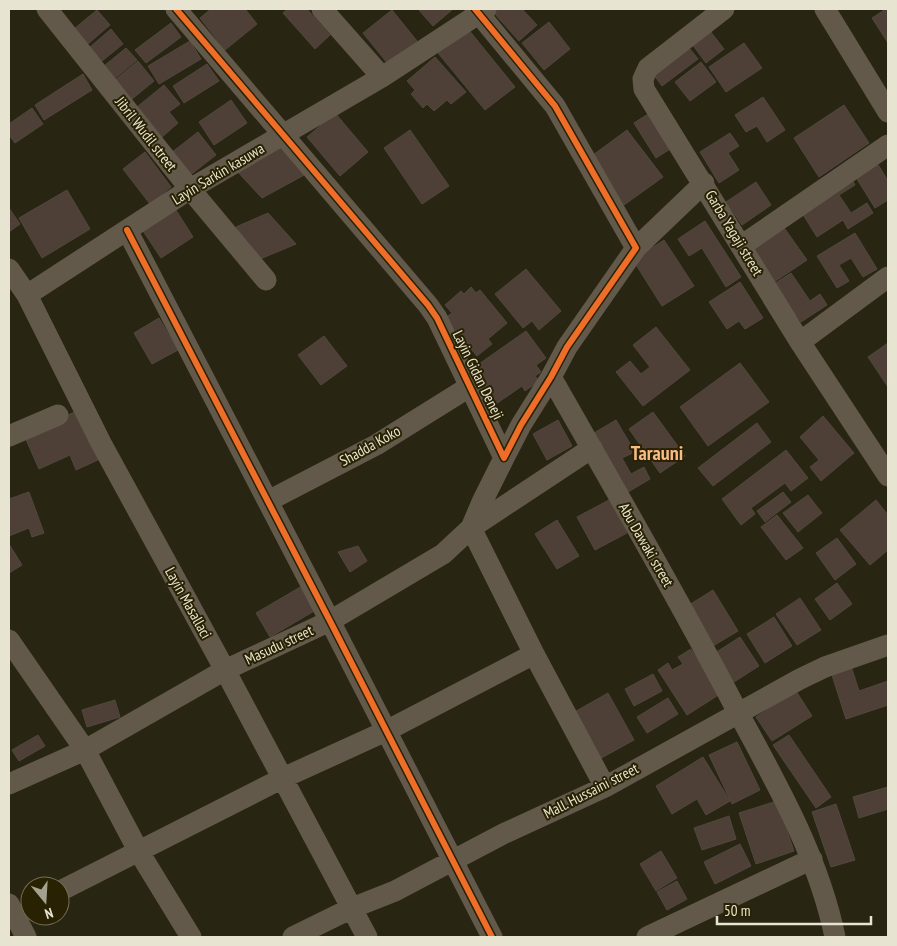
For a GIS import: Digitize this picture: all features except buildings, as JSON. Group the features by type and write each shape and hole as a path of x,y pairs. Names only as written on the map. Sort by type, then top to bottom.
{"street":[{"name":"Jibril Wudil street","path":"47,9 190,190 266,280"},
{"name":"Layin Gidan Deneji","path":"176,9 428,305 437,318 504,458"},
{"path":"322,9 382,77"},
{"name":"Garba Yagaji street","path":"724,9 648,68 643,79 644,89 704,183 800,342 888,476"},
{"path":"824,9 888,112"},
{"name":"Layin Sarkin kasuwa","path":"27,295 190,190 382,77 480,10"},
{"path":"480,10 555,106 636,248"},
{"path":"741,246 888,145"},
{"name":"Layin Gidan Deneji","path":"504,458 521,425 567,347 636,248 704,183"},
{"path":"127,230 492,937"},
{"name":"Layin Masallaci","path":"9,269 27,295 101,443 225,670 367,937"},
{"path":"800,342 888,277"},
{"name":"Abu Dawaki street","path":"551,377 687,615 784,798 812,859 830,912 835,937"},
{"name":"Shadda Koko","path":"268,501 376,445 469,386"},
{"path":"9,436 58,415"},
{"path":"592,448 471,528 534,654 605,787"},
{"name":"Masudu street","path":"9,784 85,750 225,670 330,621 443,554 471,528 504,458"},
{"path":"9,640 85,750 139,852 191,937"},
{"name":"Mall. Hussaini street","path":"293,937 352,908 395,891 502,834 605,787 800,679 825,667 888,645"},
{"path":"70,886 283,778 386,731 534,654"},
{"path":"647,937 812,859"},
{"path":"15,910 26,937"}],"cycle path":[{"path":"176,9 428,305 437,318 504,458 521,425 567,347 636,248 555,106 475,9"},
{"path":"127,230 492,937"}],"district":[{"name":"Tarauni","path":"657,453"}]}
